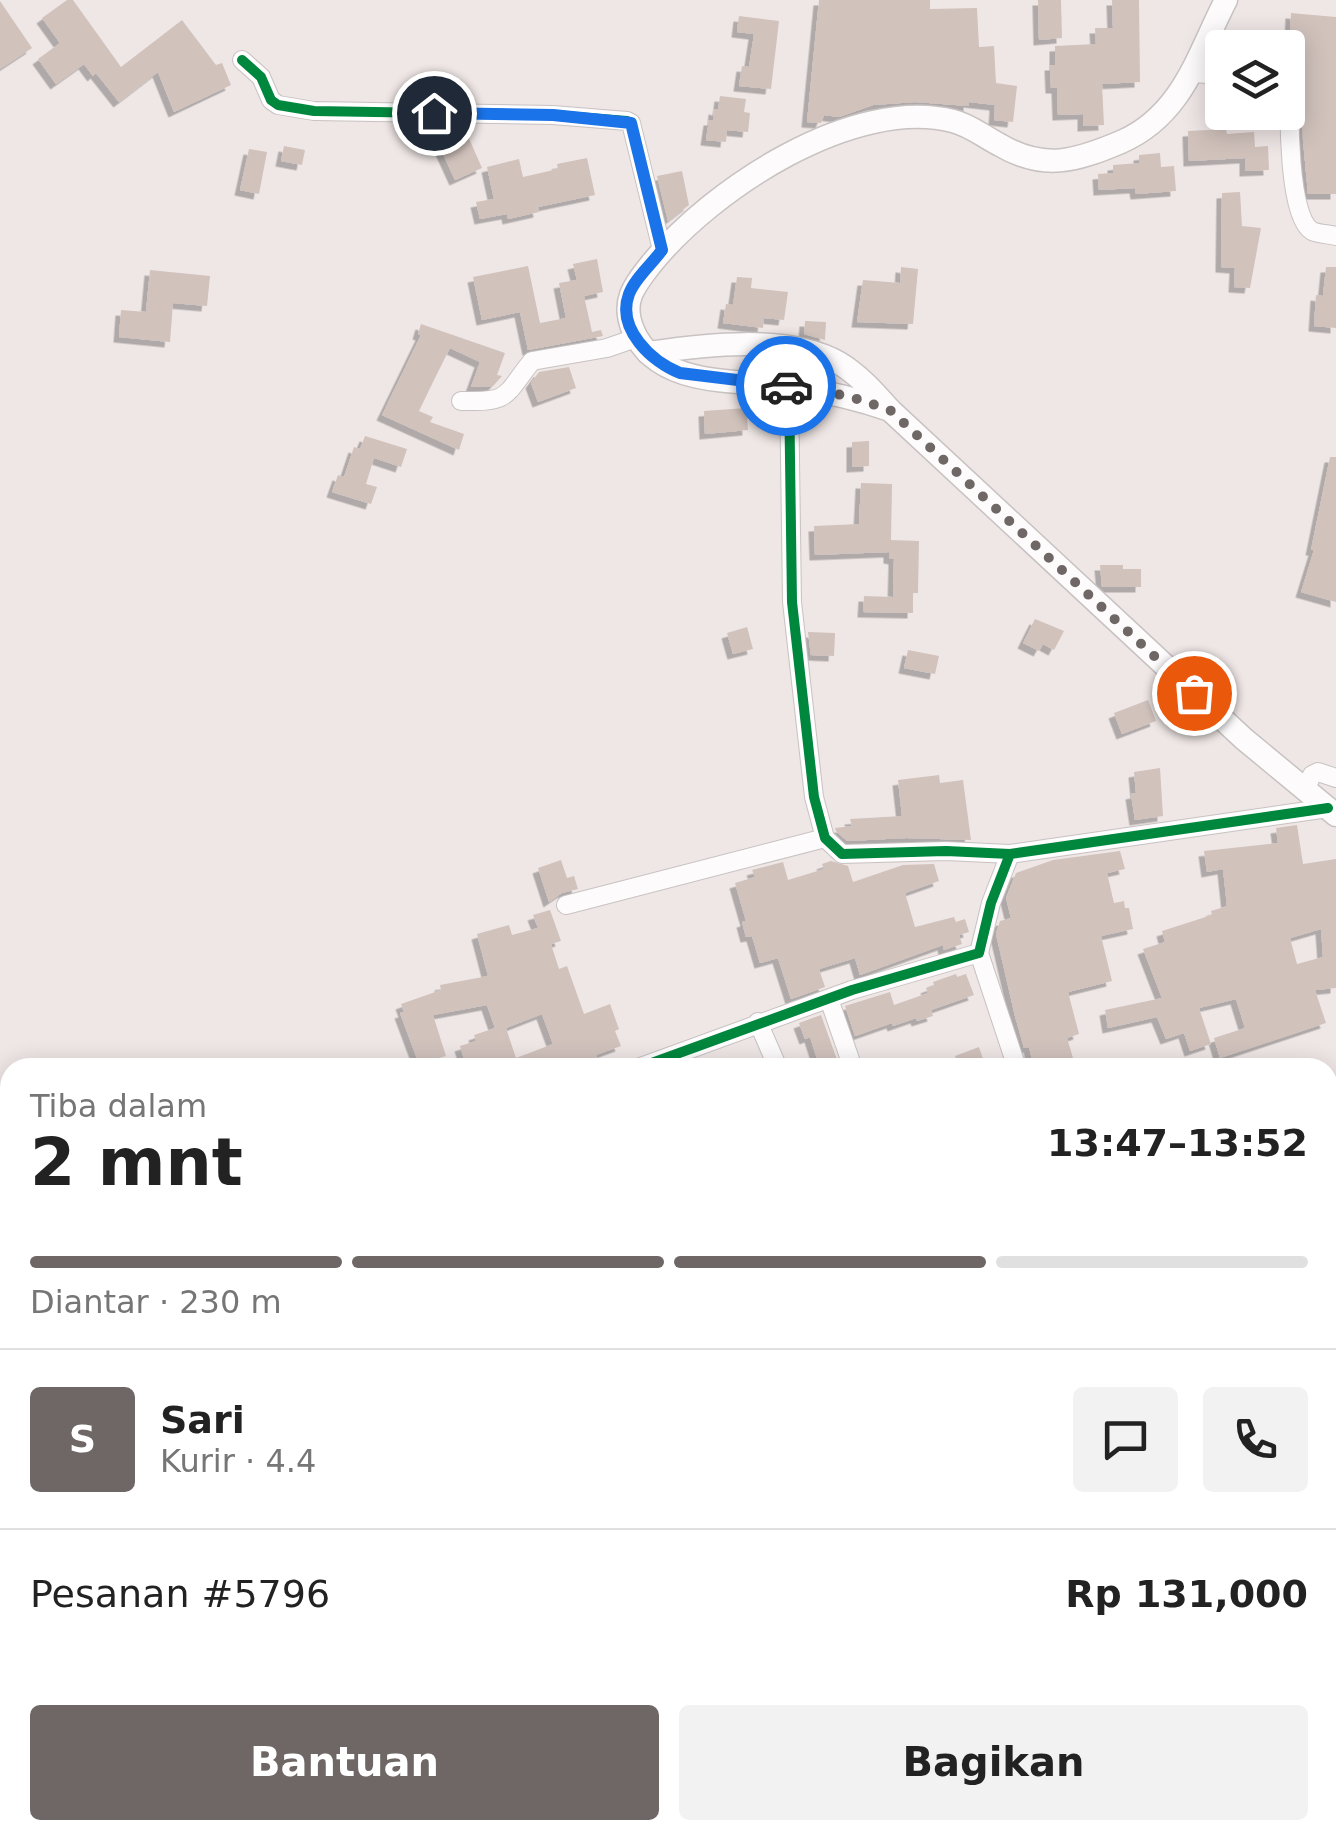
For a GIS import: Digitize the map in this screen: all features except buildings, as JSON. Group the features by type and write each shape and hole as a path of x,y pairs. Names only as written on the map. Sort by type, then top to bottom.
{"main road":[{"path":"890,410 848,396 666,368 642,346 626,307 630,292 662,250 728,192 755,174 856,127 884,119 929,116 956,121 1027,159 1048,162 1068,160 1143,131 1177,98 1194,74 1226,0"},
{"path":"642,346 766,345 805,350 836,360 858,376 1244,739 1332,812"}],"street":[{"path":"242,60 261,77 271,100 300,109 553,115 627,121 631,123 662,250"},
{"path":"1194,74 1205,74"},
{"path":"1288,130 1292,177 1306,224 1312,231 1336,236"},
{"path":"462,401 493,402 508,396 532,361 642,346"},
{"path":"790,386 792,602 814,797 824,838 842,854 1010,854 1332,812"},
{"path":"1306,788 1318,772 1336,778"},
{"path":"566,905 824,838"},
{"path":"1010,854 991,902 980,953 1014,1058"},
{"path":"664,1058 758,1022 980,953"},
{"path":"829,999 850,1058"},
{"path":"758,1022 774,1058"}],"cycle path":[{"path":"242,60 261,77 271,100 278,105 314,111 553,115 627,121 631,123 662,250"},
{"path":"789,386 792,602 814,797 825,838 842,854 1010,854"},
{"path":"665,1058 852,990 979,953 991,903 1010,854 1328,808"}],"way so far":[{"path":"786,386 848,396 890,410 1194,693"}],"route":[{"path":"434,113 553,115 631,123 662,250 630,292 626,307 636,338 648,354 680,373 786,386"}]}
